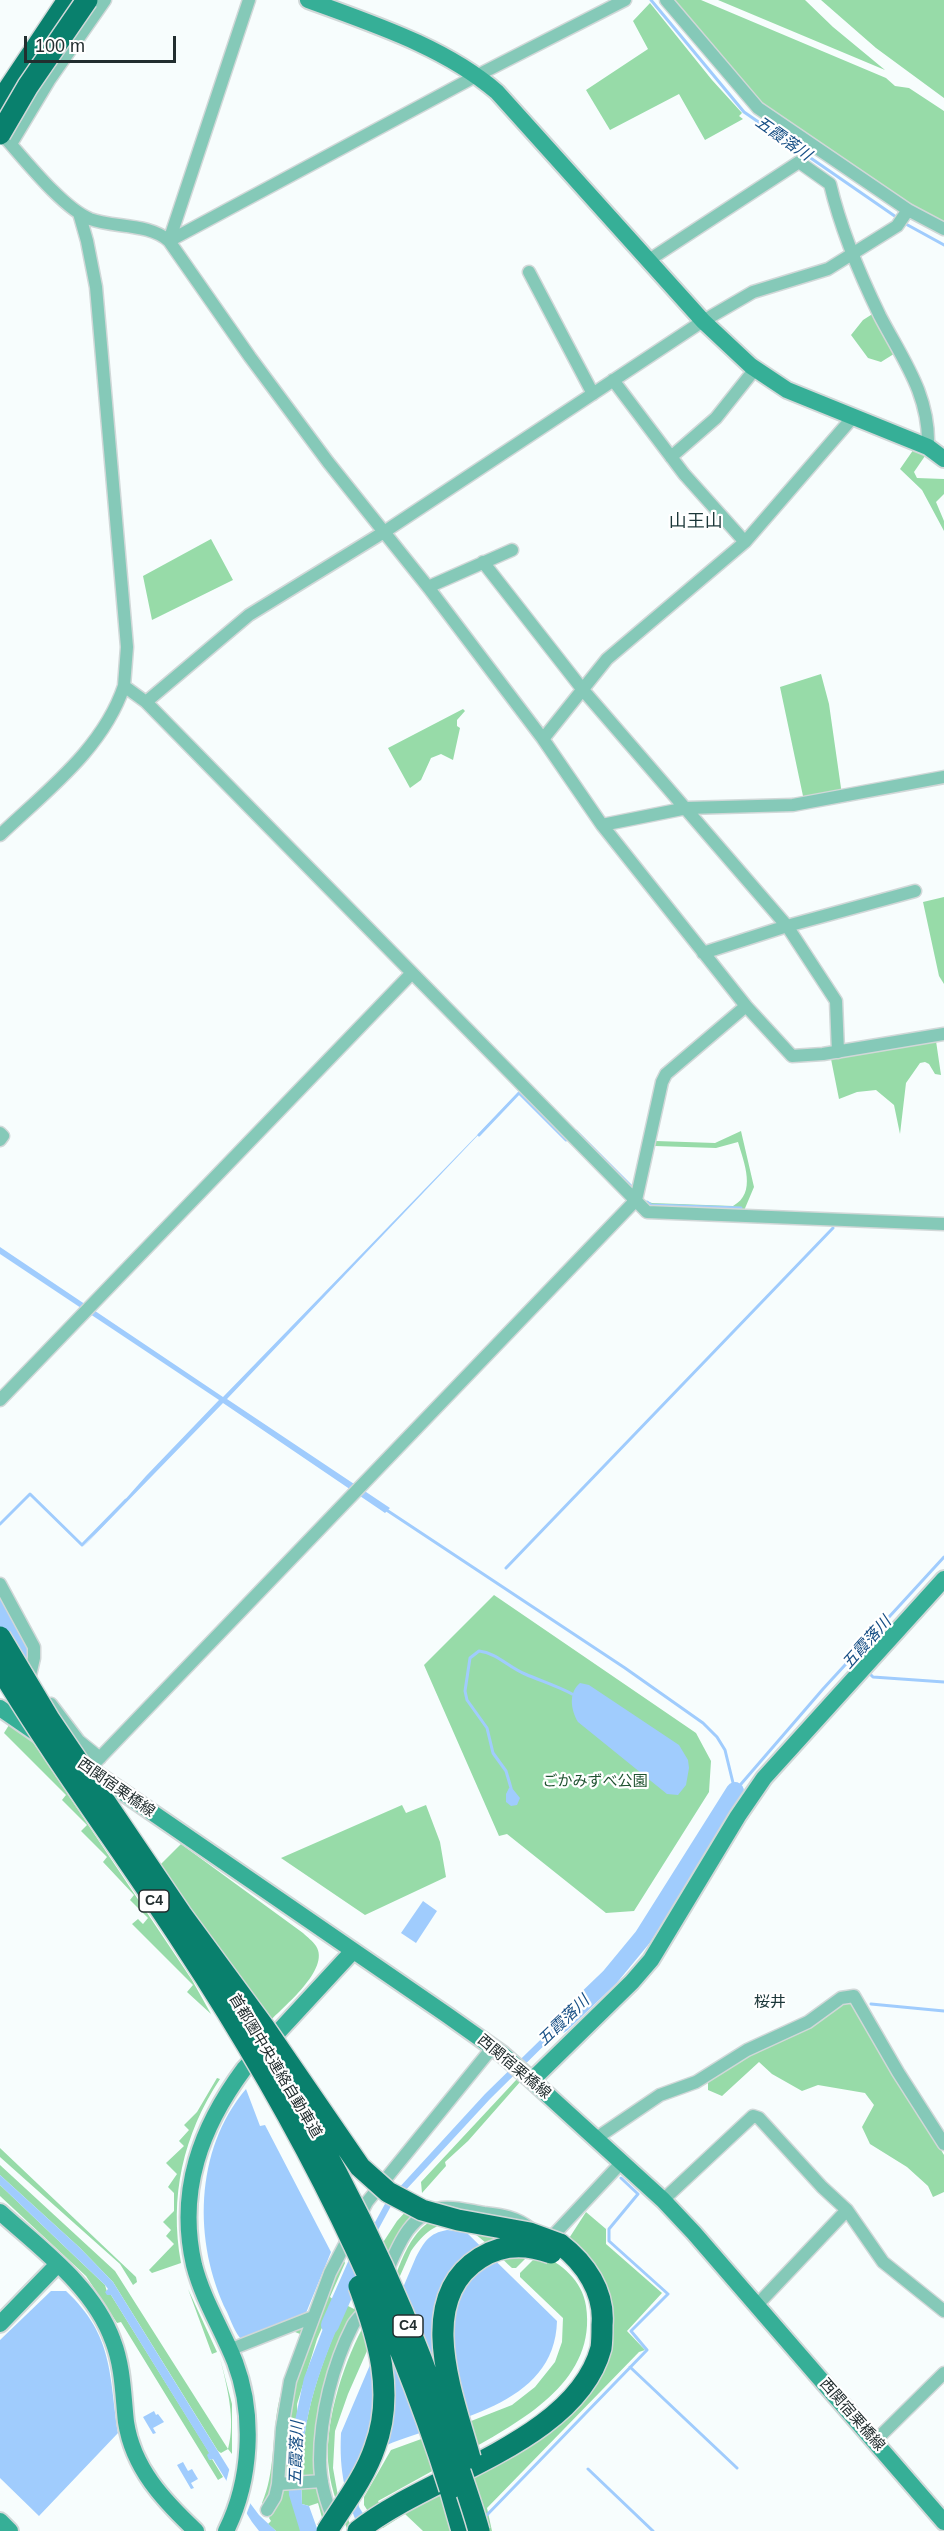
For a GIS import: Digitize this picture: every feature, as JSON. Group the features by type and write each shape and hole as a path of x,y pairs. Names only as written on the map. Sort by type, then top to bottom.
{"highway":[{"path":"0,102 68,0"},
{"path":"4,137 28,86 87,0"},
{"name":"首都圏中央連絡自動車道","path":"0,1638 49,1719 219,1972 314,2130 364,2224 424,2366 441,2412 478,2531"},
{"name":"首都圏中央連絡自動車道","path":"0,1668 36,1727 183,1943 252,2053 300,2138 370,2278 399,2343 430,2426 462,2531"},
{"path":"181,1914 264,2027 347,2150 376,2182 407,2203 439,2216 530,2233 557,2249 572,2254 588,2271 598,2294 603,2317 601,2348 587,2378 563,2409 525,2437 383,2509 345,2531"},
{"path":"300,2138 309,2170 342,2243 372,2322 384,2383 383,2418 375,2449 367,2467 327,2531"},
{"path":"488,2531 444,2354 446,2303 461,2276 472,2263 486,2254 512,2246 557,2249"},
{"path":"358,2531 383,2509"}],"street":[{"path":"105,0 50,79 4,137 70,208 109,224 156,233 169,241 257,367 543,739 602,825 746,1006 792,1056 838,1052 944,1034"},
{"path":"169,241 249,0"},
{"path":"308,0 336,4 478,75 497,92 703,321 755,369 787,390 928,447 944,459"},
{"path":"666,0 758,108 906,213 944,229"},
{"path":"169,241 618,2"},
{"path":"649,260 799,162 830,184 837,214 851,254 881,316 915,376 929,426 928,447"},
{"path":"0,835 90,748 113,714 124,686 127,647 96,287 79,213"},
{"path":"146,702 249,615 384,532 703,321 753,292 828,269 897,226 906,213"},
{"path":"529,272 593,394"},
{"path":"671,457 716,418 755,369"},
{"path":"614,380 671,457 746,542"},
{"path":"543,739 607,659 746,542 854,416"},
{"path":"428,587 512,550"},
{"path":"483,562 583,690 788,926 836,1001 838,1052"},
{"path":"124,686 146,702 647,1212 944,1224"},
{"path":"602,825 687,808 794,805 944,777"},
{"path":"703,953 788,926 915,891"},
{"path":"0,1400 412,973"},
{"path":"0,1687 26,1691 48,1701 94,1763 636,1200 662,1082 666,1074 746,1006"},
{"path":"0,1133 3,1136 0,1140"},
{"path":"529,2078 624,1990 651,1960 738,1816 764,1778 944,1579"},
{"path":"0,1584 34,1647 34,1658 26,1691"},
{"name":"西関宿栗橋線","path":"0,1708 94,1763 353,1951 509,2060 663,2200 758,2304 944,2522"},
{"path":"226,2531 243,2480 247,2432 244,2403 235,2363 202,2290 194,2265 190,2235 191,2190 199,2152 206,2129 219,2104 244,2068 353,1951"},
{"path":"595,2139 660,2095 696,2082 747,2050 808,2022 841,1998 854,1996 898,2072 944,2144"},
{"path":"267,2510 275,2497 278,2484 282,2428 290,2381 330,2273 367,2202 492,2048"},
{"path":"663,2200 753,2116 759,2118 822,2187 847,2210 884,2262 944,2311"},
{"path":"338,2531 325,2496 320,2461 327,2400 354,2323 374,2301 402,2238 414,2221 441,2208 508,2216 524,2223 545,2244 622,2163"},
{"path":"758,2304 847,2210"},
{"path":"0,2212 58,2265 99,2314 113,2340 122,2381 127,2425 137,2460 154,2488 196,2531"},
{"path":"0,2324 58,2265"},
{"path":"229,2350 313,2317"},
{"path":"875,2441 944,2373"},
{"path":"278,2484 322,2481"},
{"path":"0,2521 10,2531"}],"green space":[{"path":"672,0 701,0 886,78 895,86 909,88 944,111 944,225 915,210 763,106"},
{"path":"718,0 805,0 833,27 885,70"},
{"path":"821,0 944,0 944,98 876,48"},
{"path":"650,3 712,80 742,113 739,116 743,119 705,140 679,94 610,130 586,90 648,49 633,21"},
{"path":"874,313 897,352 881,362 868,358 851,335 863,320"},
{"path":"916,446 925,456 914,472 917,478 944,479 944,494 936,502 944,521 944,531 922,490 900,469"},
{"path":"211,539 233,580 152,620 143,576"},
{"path":"821,674 829,704 842,795 805,799 780,687"},
{"path":"463,709 465,711 457,720 457,726 460,728 453,760 441,754 431,758 421,780 410,788 388,748"},
{"path":"944,897 944,984 939,976 923,902"},
{"path":"931,1040 936,1041 941,1075 935,1074 929,1064 920,1063 906,1083 900,1134 894,1105 876,1090 857,1092 839,1099 831,1059"},
{"path":"741,1131 754,1187 743,1213 650,1208 644,1203 644,1200 652,1203 733,1206 745,1193 747,1186 747,1177 738,1142 716,1148 655,1146 656,1141 715,1143"},
{"name":"ごかみずべ公園","path":"494,1595 696,1733 711,1761 709,1792 634,1911 606,1913 507,1834 499,1836 424,1665"},
{"path":"9,1725 32,1741 192,1980 211,2014 187,1992 193,1985 132,1924 138,1919 143,1924 148,1918 130,1900 134,1895 103,1862 107,1857 81,1831 87,1825 62,1800 66,1795 4,1733"},
{"path":"402,1805 406,1813 426,1805 440,1842 446,1877 365,1915 281,1858"},
{"path":"181,1844 303,1933 316,1946 319,1955 311,1976 269,2022 159,1866"},
{"path":"835,2003 853,2004 944,2155 944,2192 933,2197 928,2186 907,2167 870,2144 862,2127 874,2105 865,2093 818,2085 802,2091 772,2074 759,2062 722,2096 708,2090 708,2083 712,2078"},
{"path":"217,2078 220,2079 197,2122 182,2167 177,2214 181,2263 152,2273 149,2270 174,2244 166,2236 171,2230 163,2222 174,2211 174,2193 168,2187 177,2174 166,2163 184,2146 179,2141 189,2130 184,2125 197,2112"},
{"path":"517,2079 520,2082 468,2141 445,2162 446,2166 422,2193 421,2182"},
{"path":"0,2148 136,2277 137,2282 133,2285 120,2264 0,2157"},
{"path":"0,2165 115,2271 228,2449 221,2453 218,2451 113,2282 79,2247 0,2175"},
{"path":"0,2185 105,2285 107,2292 210,2454 210,2460 212,2459 223,2477 218,2480 121,2322 117,2323 86,2276 0,2196"},
{"path":"408,2209 420,2214 404,2227 389,2258 382,2244"},
{"path":"586,2212 606,2229 606,2244 662,2293 627,2331 645,2350 639,2352 487,2508 492,2531 423,2531 405,2514 383,2528 378,2527 364,2505 364,2497 391,2450 424,2438 434,2470 378,2501 387,2516 516,2447 607,2342 566,2243"},
{"path":"453,2213 513,2222 524,2228 539,2245 516,2268 512,2268 475,2234 463,2227 451,2224 438,2226 425,2235 411,2251 348,2394 335,2431 333,2468 338,2496 353,2531 348,2531 332,2486 328,2453 332,2417 341,2379 362,2329 387,2297 403,2257 417,2233 438,2217"},
{"path":"539,2254 555,2262 569,2274 584,2297 586,2332 580,2355 569,2375 535,2409 472,2449 466,2423 512,2405 535,2387 555,2362 562,2342 563,2318 520,2277 520,2273"},
{"path":"343,2259 345,2263 330,2297 334,2300 317,2339 297,2404 300,2531 276,2531 268,2524 278,2502 295,2386 320,2312"},
{"path":"188,2289 217,2352 212,2354"},
{"path":"359,2299 362,2309 340,2349 319,2487 329,2518 324,2525 318,2503 309,2506 302,2504 306,2425 326,2355 346,2305 354,2309"},
{"path":"306,2326 274,2488 266,2508 262,2503 271,2468 278,2406 300,2334 290,2330"},
{"path":"220,2358 232,2404 232,2454 228,2449 231,2426 230,2403"}],"water":[{"path":"521,1090 227,1399 390,1508 385,1513 223,1403 83,1547 146,1476 219,1400 0,1254 0,1247 223,1397"},
{"path":"0,1594 27,1645 29,1657 24,1682 0,1680"},
{"path":"580,1683 589,1685 679,1745 688,1760 689,1768 686,1785 678,1795 667,1794 578,1722 572,1697"},
{"path":"509,1788 512,1788 520,1798 517,1805 511,1806 506,1802"},
{"path":"423,1901 437,1911 416,1943 401,1933"},
{"path":"576,2005 580,2010 490,2099 391,2206 365,2254 361,2248 386,2202 485,2094"},
{"path":"246,2089 260,2126 265,2125 331,2252 306,2313 242,2340 233,2327 216,2285 208,2257 204,2227 204,2197 208,2168 216,2140 229,2113"},
{"path":"0,2175 79,2247 113,2282 250,2503 276,2531 259,2531 252,2522 213,2459 209,2460 207,2455 209,2453 111,2295 105,2292 108,2289 105,2285 0,2185"},
{"path":"447,2230 466,2232 557,2321 552,2350 538,2373 519,2391 494,2406 387,2445 357,2495 359,2507 374,2531 360,2531 344,2483 341,2433 416,2257 428,2239 436,2233"},
{"path":"51,2291 66,2291 82,2308 101,2340 107,2357 118,2433 39,2516 0,2478 0,2340"},
{"path":"334,2300 347,2305 318,2379 306,2425 303,2449 302,2504 309,2506 318,2531 300,2531 289,2495 288,2467 293,2430 304,2378"},
{"path":"154,2411 164,2422 153,2428 156,2433 153,2434 143,2417"},
{"path":"183,2462 188,2471 192,2469 198,2479 191,2483 194,2488 191,2489 177,2465"}],"pier":[{"path":"231,2463 252,2499 245,2518 225,2486"}],"waterway":[{"name":"五霞落川","path":"651,0 744,112 899,219"},
{"name":"五霞落川","path":"904,223 944,245"},
{"path":"479,1135 519,1093 566,1140"},
{"path":"576,1131 631,1186"},
{"path":"647,1202 651,1205 741,1208"},
{"path":"506,1568 833,1228"},
{"path":"0,1524 30,1494 82,1545 126,1500"},
{"path":"385,1509 625,1668 703,1723 717,1737 725,1750 735,1791"},
{"name":"五霞落川","path":"735,1791 823,1689 944,1557"},
{"path":"511,1788 506,1771 493,1753 487,1728 467,1700 465,1691 470,1658 479,1651 485,1652 519,1671 572,1694"},
{"path":"870,1674 873,1677 944,1682"},
{"name":"五霞落川","path":"561,2024 610,1977 643,1937 735,1791"},
{"path":"871,2004 944,2011"},
{"path":"484,2518 647,2350 631,2331 668,2294 609,2241 609,2229 638,2194 621,2178"},
{"name":"五霞落川","path":"330,2325 364,2248"},
{"path":"630,2367 737,2468"},
{"path":"588,2469 653,2531"}],"district":[{"name":"山王山","path":"696,522"},
{"name":"桜井","path":"770,2003"}]}
